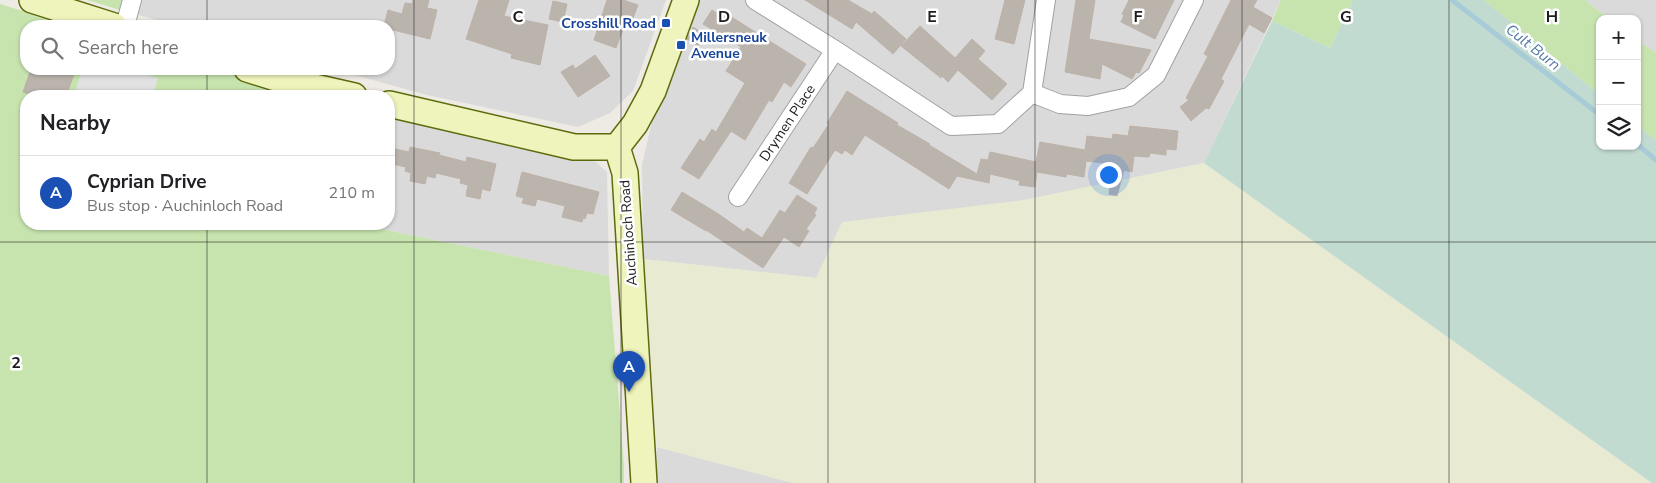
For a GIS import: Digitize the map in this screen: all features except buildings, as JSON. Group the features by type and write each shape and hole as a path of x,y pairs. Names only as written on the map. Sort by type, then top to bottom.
{"main road":[{"path":"32,0 95,20"},
{"path":"395,105 574,147 617,147 635,124 653,91 686,0"},
{"path":"266,75 328,90"},
{"name":"Auchinloch Road","path":"617,147 624,173 644,483"}],"street":[{"path":"127,20 132,0"},
{"path":"755,0 951,126 998,124 1032,93 1046,0"},
{"path":"1032,93 1060,104 1088,106 1129,97 1156,75 1194,0"},
{"name":"Drymen Place","path":"738,197 835,50"}],"shaded area":[{"path":"124,0 666,0 633,91 610,113 578,127 427,95 355,75 395,75 395,20 157,20 120,10"},
{"path":"696,0 1281,0 1204,163 1025,200 816,278 643,259 642,165 653,117"},
{"path":"1585,0 1656,0 1656,53 1641,43 1641,15 1604,15"},
{"path":"80,75 148,75 158,78 155,90 76,90"},
{"path":"395,115 596,162 607,172 609,276 386,230 395,230"},
{"path":"657,447 793,483 656,483"}],"green space":[{"path":"87,0 124,0 120,10"},
{"path":"1281,0 1353,0 1330,48 1272,21"},
{"path":"1353,0 1484,0 1596,92 1596,150 1641,150 1641,128 1656,141 1656,483 1652,483 1204,163 1272,21 1330,48"},
{"path":"1484,0 1585,0 1604,15 1596,15 1596,92"},
{"path":"0,4 52,20 20,20 20,75 235,75 285,90 20,90 20,230 386,230 609,276 624,483 0,483"},
{"path":"1641,43 1656,53 1656,141 1641,128"},
{"path":"1204,163 1652,483 793,483 657,447 643,259 816,278 842,222 1024,200"}],"waterway":[{"name":"Cult Burn","path":"1452,0 1596,112"},
{"name":"Cult Burn","path":"1641,147 1656,160"}],"place":[{"name":"Crosshill Road","path":"666,23"},
{"name":"Millersneuk Avenue","path":"681,45"},
{"name":"Cyprian Drive","path":"629,392"}]}
